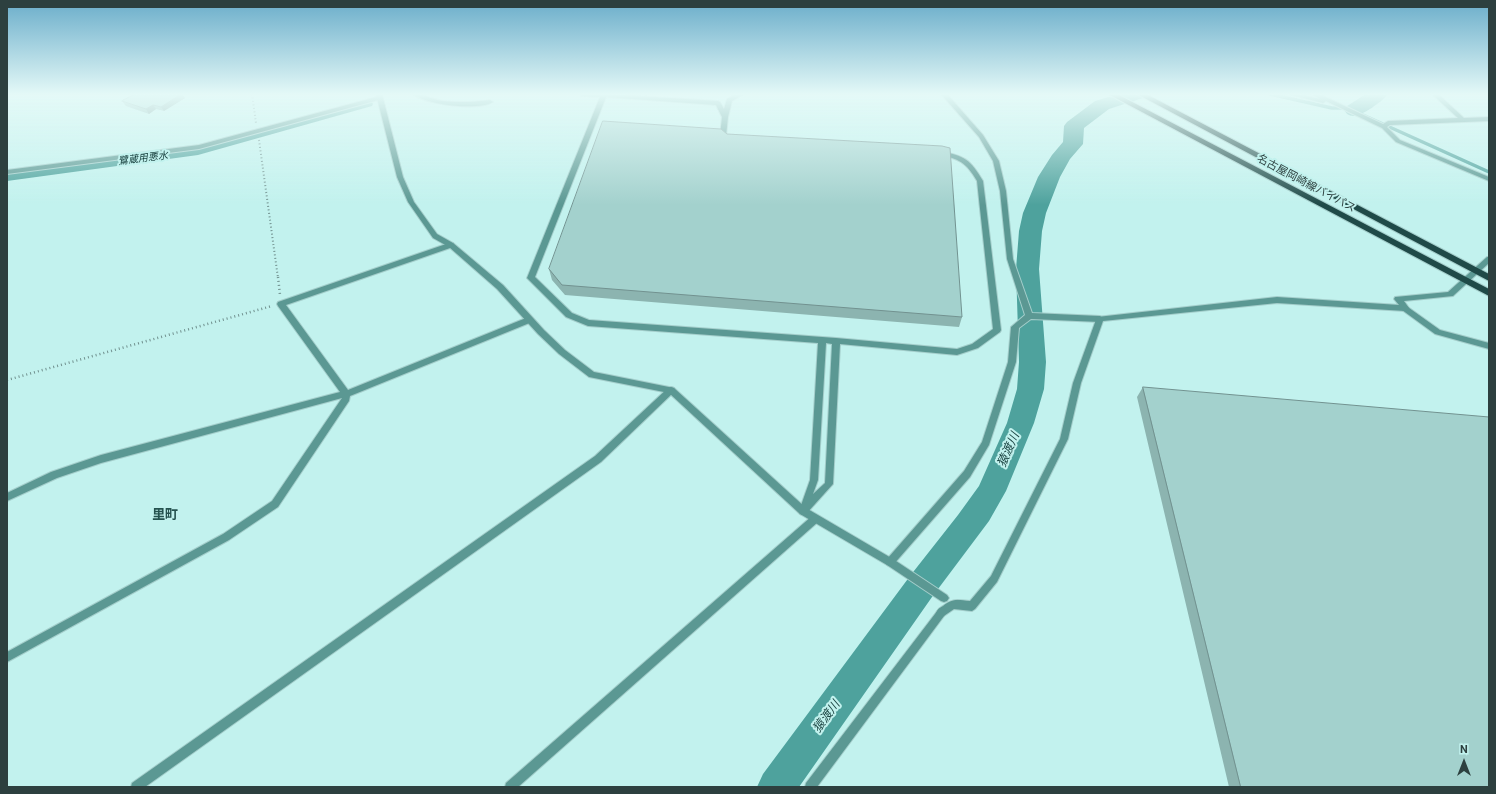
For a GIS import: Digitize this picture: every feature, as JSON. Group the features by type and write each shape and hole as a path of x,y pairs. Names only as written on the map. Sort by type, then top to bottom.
{"main road":[{"name":"名古屋岡崎線バイパス","path":"1183,131 1489,293"},
{"name":"名古屋岡崎線バイパス","path":"1213,131 1489,278"}],"street":[{"path":"7,172 199,147 257,131"},
{"path":"389,131 400,177 411,202 435,236 451,245 500,287 529,320 562,352 592,375 671,390 803,511 890,562 953,604 972,606 994,579 1064,439 1077,383 1100,319"},
{"path":"590,131 531,278 569,315 588,322 957,352 975,346 997,330 980,181 969,162 953,156 933,152"},
{"path":"724,131 723,136 727,141 734,142"},
{"path":"977,131 996,161 1003,191 1010,259 1029,316"},
{"path":"1388,131 1398,141 1489,179"},
{"path":"7,657 226,537 275,504 346,400 346,394 281,304 451,245"},
{"path":"1489,259 1450,294 1398,299 1405,308 1438,332 1489,346"},
{"path":"890,562 967,474 986,443 1012,362 1015,327 1029,316 1100,319 1277,300 1405,308"},
{"path":"7,496 54,474 101,459 346,394 529,320"},
{"path":"803,511 814,480 822,340"},
{"path":"803,511 829,484 836,341"},
{"path":"136,787 598,459 671,390"},
{"path":"510,787 815,519"},
{"path":"810,787 941,613 953,604"}],"path":[{"path":"7,380 281,304 259,140"}],"building":[{"path":"599,131 723,131 727,134 942,146 950,148 962,317 562,285 549,269"},
{"path":"1143,387 1489,417 1489,787 1241,787"}],"waterway":[{"name":"鷺蔵用悪水","path":"7,177 198,152 272,131"},
{"name":"猿渡川","path":"776,787 828,717 921,586 969,525 989,495 1027,406 1031,389 1032,362 1027,269 1028,250 1034,213 1049,177 1059,159 1073,144 1074,131"},
{"path":"1398,131 1489,172"}],"district":[{"name":"里町","path":"165,516"}]}
